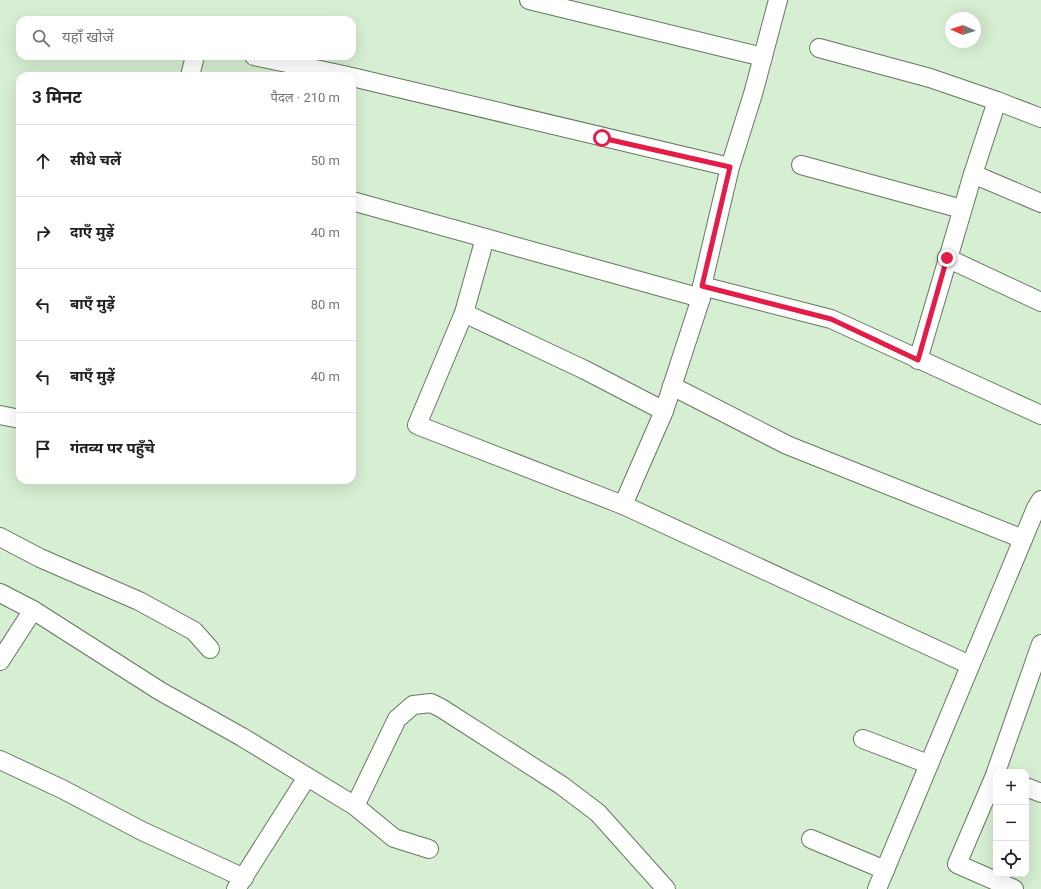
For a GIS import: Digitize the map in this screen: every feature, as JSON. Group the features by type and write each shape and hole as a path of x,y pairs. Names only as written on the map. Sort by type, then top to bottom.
{"street":[{"path":"529,0 763,57"},
{"path":"623,505 664,411 702,292 730,167 763,57 778,0"},
{"path":"819,48 930,78 1041,118"},
{"path":"191,72 194,60"},
{"path":"273,60 329,72"},
{"path":"356,78 730,167"},
{"path":"918,360 947,258 997,101"},
{"path":"801,165 962,209"},
{"path":"973,174 1041,203"},
{"path":"356,202 485,238 702,292 831,319 1041,415"},
{"path":"485,238 464,313 417,425 623,505 970,665"},
{"path":"947,258 1041,302"},
{"path":"464,313 585,370 664,411"},
{"path":"672,386 787,445 1023,539"},
{"path":"0,415 16,418"},
{"path":"877,889 928,764 1023,539 1041,500"},
{"path":"0,537 40,558 139,600 194,631 210,649"},
{"path":"0,593 33,610 160,691 242,737 355,806 394,838 430,849"},
{"path":"0,661 33,610"},
{"path":"998,769 1037,666 1041,644"},
{"path":"355,806 397,719 413,706 431,703 442,708 562,785 598,814 666,889"},
{"path":"863,739 928,764"},
{"path":"0,760 62,789 240,883 307,777"},
{"path":"993,781 957,864 1014,889"},
{"path":"1029,788 1041,793"},
{"path":"811,839 885,870"}],"route":[{"path":"602,138 730,167 702,286 831,319 918,360 947,258"}]}
